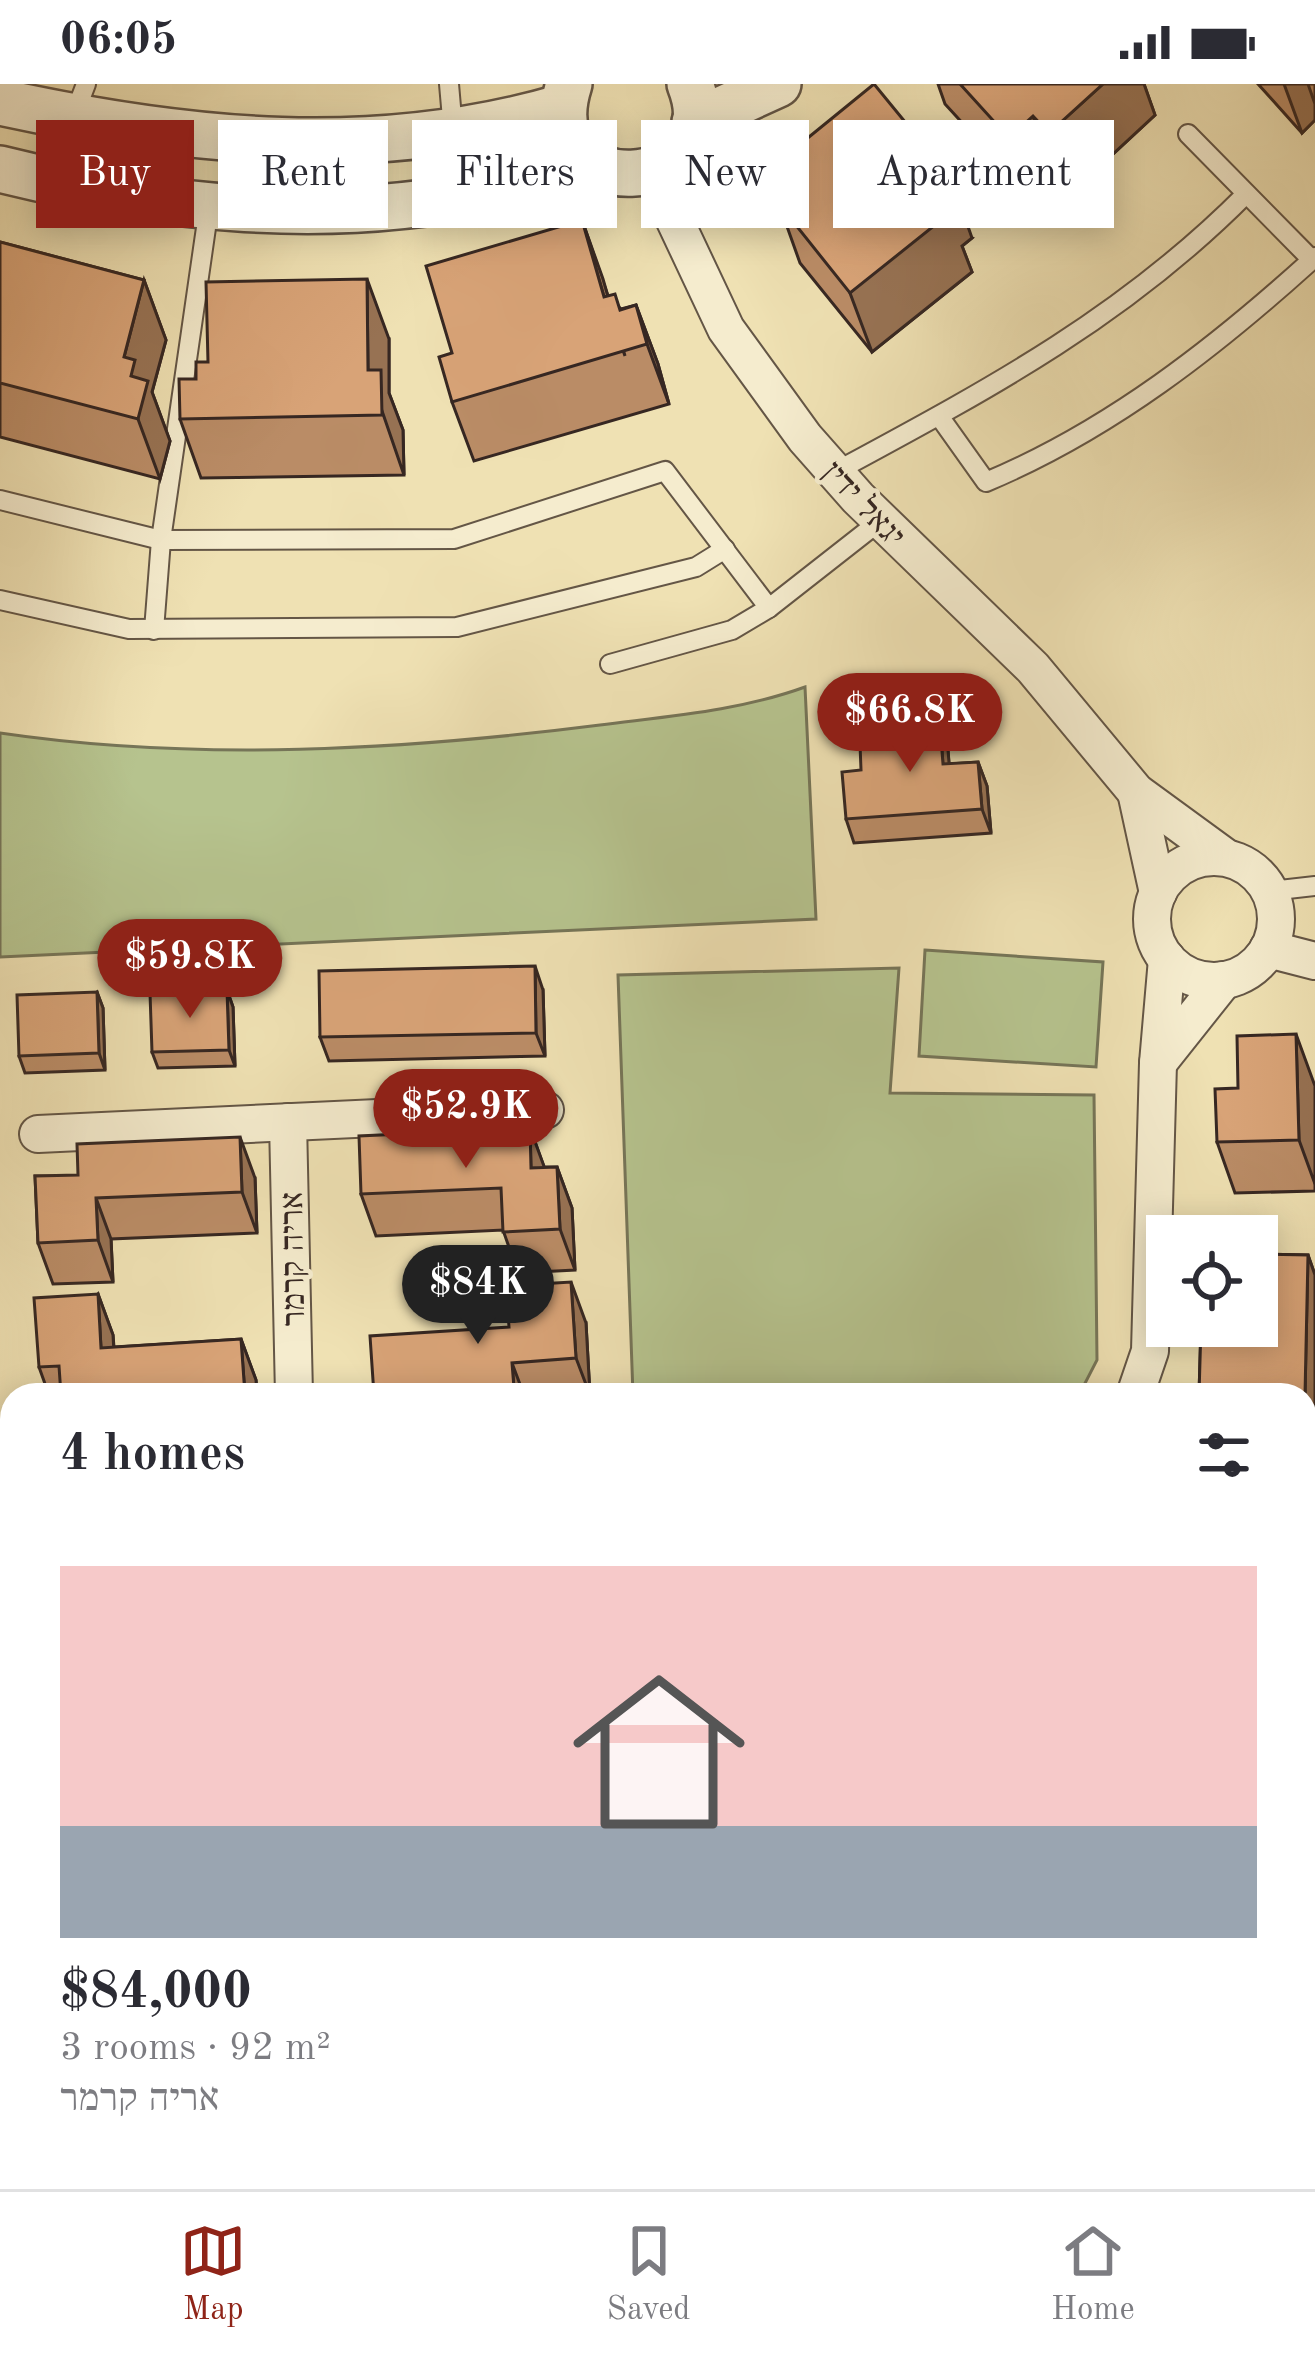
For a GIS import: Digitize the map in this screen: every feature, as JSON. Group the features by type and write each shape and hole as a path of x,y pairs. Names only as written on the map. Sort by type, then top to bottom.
{"street":[{"path":"693,103 778,84"},
{"path":"485,120 566,95"},
{"path":"0,102 80,101 204,139 290,142 412,133"},
{"path":"0,169 101,194 208,208 340,211 412,204"},
{"name":"יגאל ידין","path":"678,228 726,329 836,472 880,521 1033,668 1136,792 1226,857"},
{"name":"יגאל ידין","path":"1136,792 1158,892"},
{"path":"1139,1383 1150,1351 1158,1063 1167,959 1153,927 1158,892 1185,863 1226,857 1243,864 1270,891 1275,931 1268,949 1241,975 1203,980 1167,959"},
{"path":"1268,949 1315,961"},
{"path":"1158,1063 1224,980"},
{"path":"38,1134 545,1110"},
{"name":"אריה קרמר","path":"288,1122 294,1383"}],"lane":[{"path":"448,84 452,120"},
{"path":"939,416 986,482 1006,474 1062,447 1146,394 1313,259 1188,134"},
{"path":"836,472 1098,323 1166,270 1246,194"},
{"path":"154,630 161,540 208,208"},
{"path":"0,500 161,540 454,538 665,471 769,608"},
{"path":"610,664 732,631 769,608 880,521"},
{"path":"0,600 99,625 154,630 470,626 696,567 724,549"},
{"path":"1270,891 1315,886"}],"green space":[{"path":"805,687 816,919 0,957 0,733 149,748 376,746 678,715 755,702"},
{"path":"925,950 1103,962 1096,1067 919,1056"},
{"path":"899,968 890,1093 1094,1095 1097,1360 1085,1383 633,1383 618,975"}],"building":[{"path":"874,84 903,120 833,120 833,228 931,228 850,293 798,228 809,228 809,137"},
{"path":"960,84 1103,84 1063,120 1033,116 993,120"},
{"path":"555,228 584,228 604,297 615,294 620,310 636,305 647,344 452,402 439,357 452,353 426,266"},
{"path":"0,242 144,280 124,357 135,360 131,376 148,381 138,419 0,383"},
{"path":"367,279 368,370 381,370 382,415 180,419 179,379 196,379 196,362 208,362 206,282"},
{"path":"939,713 943,764 978,762 982,809 846,819 842,772 861,770 860,744 896,741 895,717"},
{"path":"535,966 536,1033 320,1037 319,971"},
{"path":"227,990 229,1050 152,1052 150,993"},
{"path":"97,992 99,1053 19,1056 17,995"},
{"path":"1296,1034 1299,1140 1217,1142 1215,1089 1238,1088 1237,1036"},
{"path":"530,1128 531,1168 557,1167 560,1229 503,1232 501,1188 361,1194 359,1136"},
{"path":"240,1137 242,1192 96,1198 98,1240 38,1243 35,1176 78,1175 77,1144"},
{"path":"1278,1254 1308,1255 1305,1383 1199,1383 1200,1347 1278,1347"},
{"path":"571,1282 576,1358 512,1363 514,1383 373,1383 370,1336 509,1327 506,1286"},
{"path":"98,1294 101,1348 241,1339 244,1383 60,1383 59,1366 39,1367 34,1298"}]}
